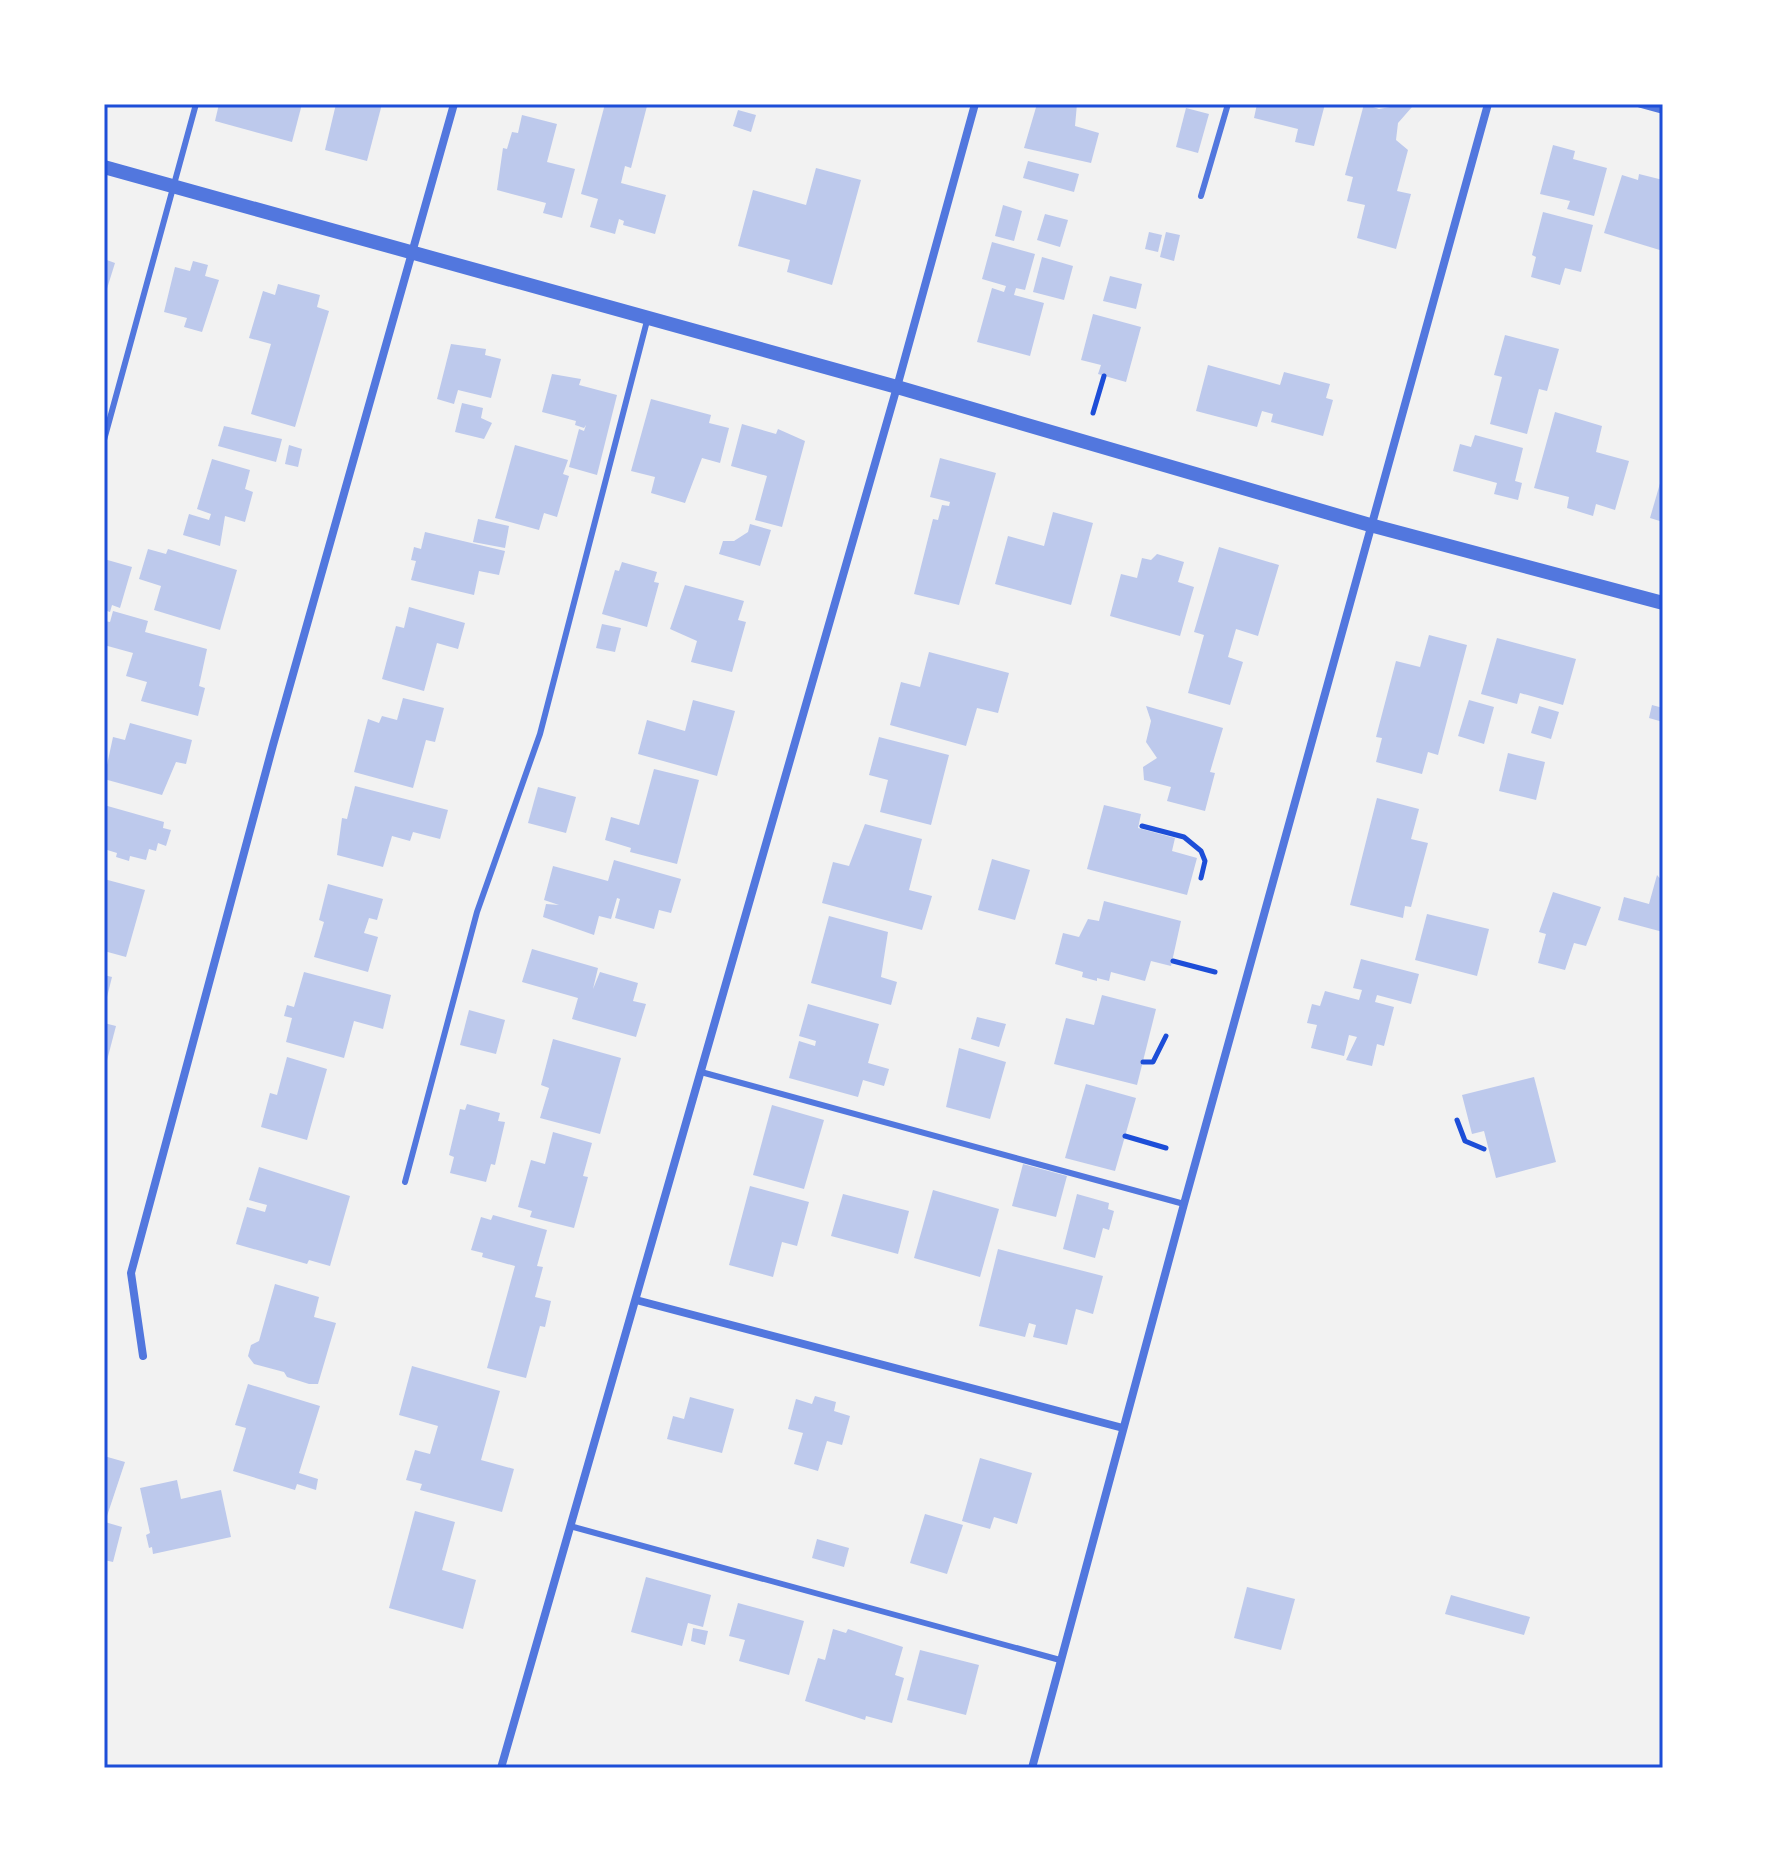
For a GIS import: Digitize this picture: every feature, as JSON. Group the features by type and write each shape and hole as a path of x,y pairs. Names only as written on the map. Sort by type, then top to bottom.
{"street":[{"path":"143,1356 131,1273 273,745 454,104"},
{"path":"501,1768 897,387 975,104"},
{"path":"1032,1768 1370,525 1488,104"},
{"path":"1641,104 1663,110"},
{"path":"104,167 897,387 1370,525 1663,603"},
{"path":"636,1300 1123,1428"}],"lane":[{"path":"104,440 196,104"},
{"path":"1201,196 1228,104"},
{"path":"405,1182 477,912 540,734 648,317"},
{"path":"701,1072 1184,1204"},
{"path":"570,1526 1060,1660"}],"path":[{"path":"1093,413 1104,376"},
{"path":"1142,826 1193,843 1205,861 1201,878"},
{"path":"1173,961 1215,972"},
{"path":"1143,1062 1153,1062 1158,1057 1166,1036"},
{"path":"1457,1120 1465,1141 1484,1149"},
{"path":"1125,1136 1166,1148"}],"building":[{"path":"219,104 302,104 292,142 215,121"},
{"path":"336,104 382,104 367,161 325,150"},
{"path":"605,104 647,106 631,168 625,166 621,183 666,195 655,234 623,225 624,221 619,219 615,234 590,227 598,199 581,194"},
{"path":"1037,104 1077,104 1075,126 1099,133 1091,163 1024,148"},
{"path":"1257,104 1325,104 1314,146 1295,142 1298,129 1254,118"},
{"path":"1364,104 1379,109 1401,105 1412,107 1398,123 1396,140 1408,150 1397,191 1411,194 1396,249 1357,238 1365,205 1347,201 1353,177 1345,175"},
{"path":"1186,108 1209,114 1198,153 1176,147"},
{"path":"738,110 756,115 751,132 733,126"},
{"path":"522,115 557,124 547,162 575,169 562,218 543,213 546,203 497,190 503,148 507,149 512,132 518,133"},
{"path":"1553,145 1575,151 1573,159 1607,168 1594,216 1567,209 1570,201 1540,194"},
{"path":"1028,161 1079,174 1074,192 1023,178"},
{"path":"816,168 861,180 832,285 787,272 790,260 738,246 753,190 806,205"},
{"path":"1639,174 1663,180 1663,251 1604,233 1622,175 1638,180"},
{"path":"1003,205 1022,211 1014,241 995,236"},
{"path":"1543,212 1593,225 1581,272 1565,268 1560,285 1531,277 1536,257 1532,255"},
{"path":"1045,214 1068,220 1060,247 1037,240"},
{"path":"1149,232 1162,235 1158,252 1145,249"},
{"path":"1166,232 1180,235 1174,261 1160,257"},
{"path":"992,242 1035,254 1025,290 1016,288 1014,295 1044,303 1030,356 977,342 992,288 1004,292 1006,286 982,279"},
{"path":"1042,257 1073,266 1064,300 1033,292"},
{"path":"104,259 115,263 105,295 104,295"},
{"path":"193,261 208,265 205,276 219,280 202,332 184,327 187,318 164,312 175,267 190,271"},
{"path":"1110,276 1142,284 1136,309 1103,301"},
{"path":"278,284 320,295 317,307 329,311 295,427 251,414 271,344 249,338 263,291 275,295"},
{"path":"1093,314 1141,327 1126,382 1098,374 1101,365 1081,360"},
{"path":"1505,335 1559,349 1547,391 1539,389 1527,434 1490,424 1502,377 1494,375"},
{"path":"451,344 486,349 485,355 501,359 491,398 458,390 454,404 437,399"},
{"path":"1208,365 1280,385 1284,372 1330,384 1326,398 1333,400 1323,436 1271,422 1273,414 1262,411 1257,427 1196,411"},
{"path":"552,374 581,379 579,385 617,395 597,475 569,467 579,429 584,431 586,425 584,428 575,425 576,421 542,412"},
{"path":"651,399 711,415 709,423 729,428 720,463 702,458 685,503 651,493 655,477 631,471"},
{"path":"462,403 483,408 481,418 492,423 484,439 455,432"},
{"path":"1555,412 1602,426 1596,452 1629,461 1615,510 1596,504 1593,516 1567,508 1569,497 1534,488"},
{"path":"742,424 776,434 778,429 805,441 782,527 755,520 767,476 731,466"},
{"path":"224,426 282,439 276,462 218,446"},
{"path":"1475,435 1523,448 1515,481 1522,483 1518,500 1494,494 1497,483 1453,471 1460,444 1471,447"},
{"path":"289,445 302,449 298,467 285,464"},
{"path":"515,445 568,460 563,474 569,476 557,517 544,513 539,530 495,518"},
{"path":"940,458 996,473 959,605 914,594 933,519 938,520 942,505 949,506 950,502 930,497"},
{"path":"212,459 250,470 245,489 253,492 245,522 225,516 220,546 183,535 189,514 209,520 211,514 197,509"},
{"path":"1663,473 1663,522 1650,518"},
{"path":"1053,512 1093,523 1071,605 995,584 1008,536 1044,546"},
{"path":"478,519 509,526 505,548 473,542"},
{"path":"750,524 771,530 760,566 719,554 723,541 734,541 748,532"},
{"path":"425,532 505,551 499,575 479,571 474,595 411,580 416,561 411,560 414,547 421,549"},
{"path":"1219,547 1279,565 1258,636 1236,629 1228,657 1243,662 1230,705 1188,693 1204,635 1194,632"},
{"path":"148,549 166,554 168,549 237,570 220,630 154,610 161,586 139,579"},
{"path":"1157,554 1184,562 1178,582 1194,587 1180,636 1110,616 1121,574 1137,578 1142,558 1151,560"},
{"path":"104,559 132,567 120,608 112,605 110,612 104,610"},
{"path":"622,562 657,572 654,582 659,583 647,627 602,614 615,570 619,571"},
{"path":"685,585 744,601 738,620 746,622 732,672 691,662 697,641 670,629"},
{"path":"409,607 465,623 458,649 437,643 424,691 382,679 396,626 404,628"},
{"path":"113,611 148,621 145,632 207,649 199,686 205,688 198,716 141,701 147,682 126,676 133,653 104,645 104,624 105,621 110,622"},
{"path":"602,624 621,628 615,652 596,648"},
{"path":"1429,635 1467,645 1438,755 1428,752 1422,774 1376,762 1382,738 1376,737 1396,661 1420,667"},
{"path":"1497,638 1576,659 1563,705 1520,693 1517,704 1481,694"},
{"path":"929,652 1009,673 998,713 977,708 966,746 890,725 901,682 920,687"},
{"path":"403,698 444,708 435,742 426,740 413,788 354,772 368,719 379,723 382,716 397,720"},
{"path":"693,700 735,711 717,776 638,754 647,720 685,731"},
{"path":"1469,700 1494,707 1484,744 1458,736"},
{"path":"1652,705 1663,708 1663,722 1649,718"},
{"path":"1146,706 1223,728 1210,772 1215,773 1205,811 1167,801 1171,787 1144,780 1143,767 1157,758 1146,742 1151,721"},
{"path":"1539,706 1559,712 1551,739 1531,733"},
{"path":"130,723 192,740 186,764 176,762 162,795 104,779 113,737 125,740"},
{"path":"879,737 949,755 931,825 880,812 888,780 869,775"},
{"path":"1508,753 1545,762 1536,800 1499,791"},
{"path":"654,769 699,780 677,864 630,852 631,848 605,840 611,817 639,825"},
{"path":"355,786 448,810 440,839 413,832 410,841 392,836 383,867 337,855 342,818 347,819"},
{"path":"538,787 576,797 566,833 528,823"},
{"path":"1377,798 1419,809 1411,839 1428,843 1411,907 1405,906 1403,918 1350,905"},
{"path":"104,805 164,822 163,828 171,830 166,846 158,843 156,851 149,849 146,860 130,856 129,861 116,857 117,853 104,849"},
{"path":"1104,805 1141,814 1138,828 1175,838 1172,851 1197,858 1187,895 1087,869"},
{"path":"865,824 922,839 909,890 932,896 922,930 822,903 833,862 849,866"},
{"path":"992,859 1030,870 1015,920 978,910"},
{"path":"614,860 681,879 671,913 659,910 654,929 615,918 620,899 617,898 611,919 599,916 594,935 543,917 546,904 559,905 544,900 553,866 608,881"},
{"path":"1657,875 1663,882 1663,932 1618,920 1624,897 1649,904"},
{"path":"104,879 145,890 126,957 104,951"},
{"path":"328,884 383,899 377,920 369,918 364,933 378,937 368,972 314,957 324,922 319,920"},
{"path":"1553,892 1601,907 1586,946 1574,943 1565,970 1538,963 1546,934 1539,932"},
{"path":"1104,901 1181,921 1171,966 1151,961 1145,981 1111,972 1109,981 1097,978 1097,981 1082,977 1083,972 1055,964 1063,933 1079,937 1088,919 1099,921"},
{"path":"1427,914 1489,929 1477,976 1415,960"},
{"path":"829,916 888,932 881,977 897,982 891,1005 811,983"},
{"path":"532,949 598,968 593,989 600,972 638,983 633,1001 646,1004 636,1037 572,1019 578,998 522,982"},
{"path":"1361,959 1419,974 1411,1004 1377,995 1375,1002 1394,1007 1384,1046 1377,1044 1372,1066 1346,1060 1357,1037 1349,1035 1344,1056 1311,1048 1317,1025 1307,1023 1312,1004 1320,1006 1325,991 1359,1000 1362,990 1353,988"},
{"path":"304,972 391,995 383,1029 354,1021 344,1058 286,1042 292,1018 284,1016 287,1005 294,1007"},
{"path":"104,975 112,977 105,1005 104,1005"},
{"path":"1102,995 1156,1009 1137,1085 1054,1064 1066,1018 1094,1025"},
{"path":"808,1004 879,1024 868,1063 889,1069 884,1086 863,1080 858,1097 789,1078 799,1041 815,1046 816,1041 799,1036"},
{"path":"469,1010 505,1020 496,1054 460,1045"},
{"path":"977,1017 1006,1024 999,1047 971,1039"},
{"path":"104,1023 116,1026 105,1068 104,1067"},
{"path":"553,1039 621,1058 600,1134 540,1118 549,1088 541,1085"},
{"path":"959,1048 1006,1062 990,1119 946,1107"},
{"path":"287,1057 327,1069 307,1140 261,1127 270,1093 277,1095"},
{"path":"1534,1077 1556,1162 1496,1178 1484,1131 1472,1134 1462,1095"},
{"path":"1086,1084 1136,1098 1115,1171 1065,1158"},
{"path":"467,1104 500,1113 498,1121 505,1122 495,1165 491,1164 486,1182 450,1173 454,1157 449,1155 460,1109 465,1110"},
{"path":"772,1105 824,1120 804,1189 753,1175"},
{"path":"553,1132 592,1143 583,1176 588,1177 574,1228 530,1217 532,1211 518,1207 531,1160 545,1164"},
{"path":"1023,1164 1067,1176 1056,1217 1012,1206"},
{"path":"259,1167 350,1196 330,1266 309,1260 307,1264 236,1244 247,1207 265,1212 267,1205 249,1200"},
{"path":"750,1186 809,1202 797,1246 782,1242 773,1277 729,1265"},
{"path":"933,1190 999,1209 980,1277 914,1258"},
{"path":"843,1194 909,1211 898,1254 831,1236"},
{"path":"1077,1194 1109,1203 1108,1209 1114,1211 1109,1230 1103,1228 1095,1258 1063,1249"},
{"path":"493,1215 547,1230 537,1266 543,1267 535,1297 551,1301 545,1327 540,1326 526,1378 487,1368 515,1266 482,1257 483,1253 471,1250 481,1217 491,1220"},
{"path":"998,1249 1103,1276 1093,1314 1076,1309 1067,1345 1033,1337 1036,1325 1029,1323 1025,1337 979,1326"},
{"path":"275,1284 319,1297 314,1317 336,1323 318,1384 309,1384 287,1377 284,1372 254,1364 248,1356 251,1345 259,1341"},
{"path":"412,1366 500,1391 481,1460 514,1469 502,1512 420,1490 422,1484 406,1480 415,1450 430,1454 438,1426 399,1415"},
{"path":"248,1384 320,1406 299,1473 318,1479 316,1490 297,1484 295,1490 233,1471 246,1428 235,1425"},
{"path":"815,1396 836,1402 834,1411 850,1416 842,1445 827,1441 818,1471 794,1464 803,1433 788,1429 796,1399 812,1404"},
{"path":"690,1397 734,1409 722,1453 667,1439 673,1416 684,1419"},
{"path":"104,1456 125,1462 105,1522 122,1527 113,1562 104,1560"},
{"path":"980,1458 1032,1473 1017,1524 994,1517 990,1529 962,1521"},
{"path":"177,1480 181,1499 221,1490 231,1537 153,1554 146,1535 150,1533 140,1488"},
{"path":"415,1511 455,1522 442,1570 476,1580 463,1629 389,1608"},
{"path":"925,1514 963,1525 947,1574 910,1563"},
{"path":"817,1539 849,1548 844,1567 812,1558"},
{"path":"646,1577 711,1595 703,1627 688,1623 682,1646 631,1632"},
{"path":"1247,1587 1295,1599 1281,1650 1234,1638"},
{"path":"1451,1595 1530,1617 1524,1635 1445,1614"},
{"path":"738,1603 804,1621 789,1675 739,1661 745,1640 729,1636"},
{"path":"693,1628 708,1631 705,1645 691,1641"},
{"path":"833,1629 846,1633 848,1629 903,1647 895,1675 904,1678 892,1723 866,1716 865,1720 805,1701 818,1658 825,1660"},
{"path":"920,1650 979,1665 966,1715 907,1700"}]}
